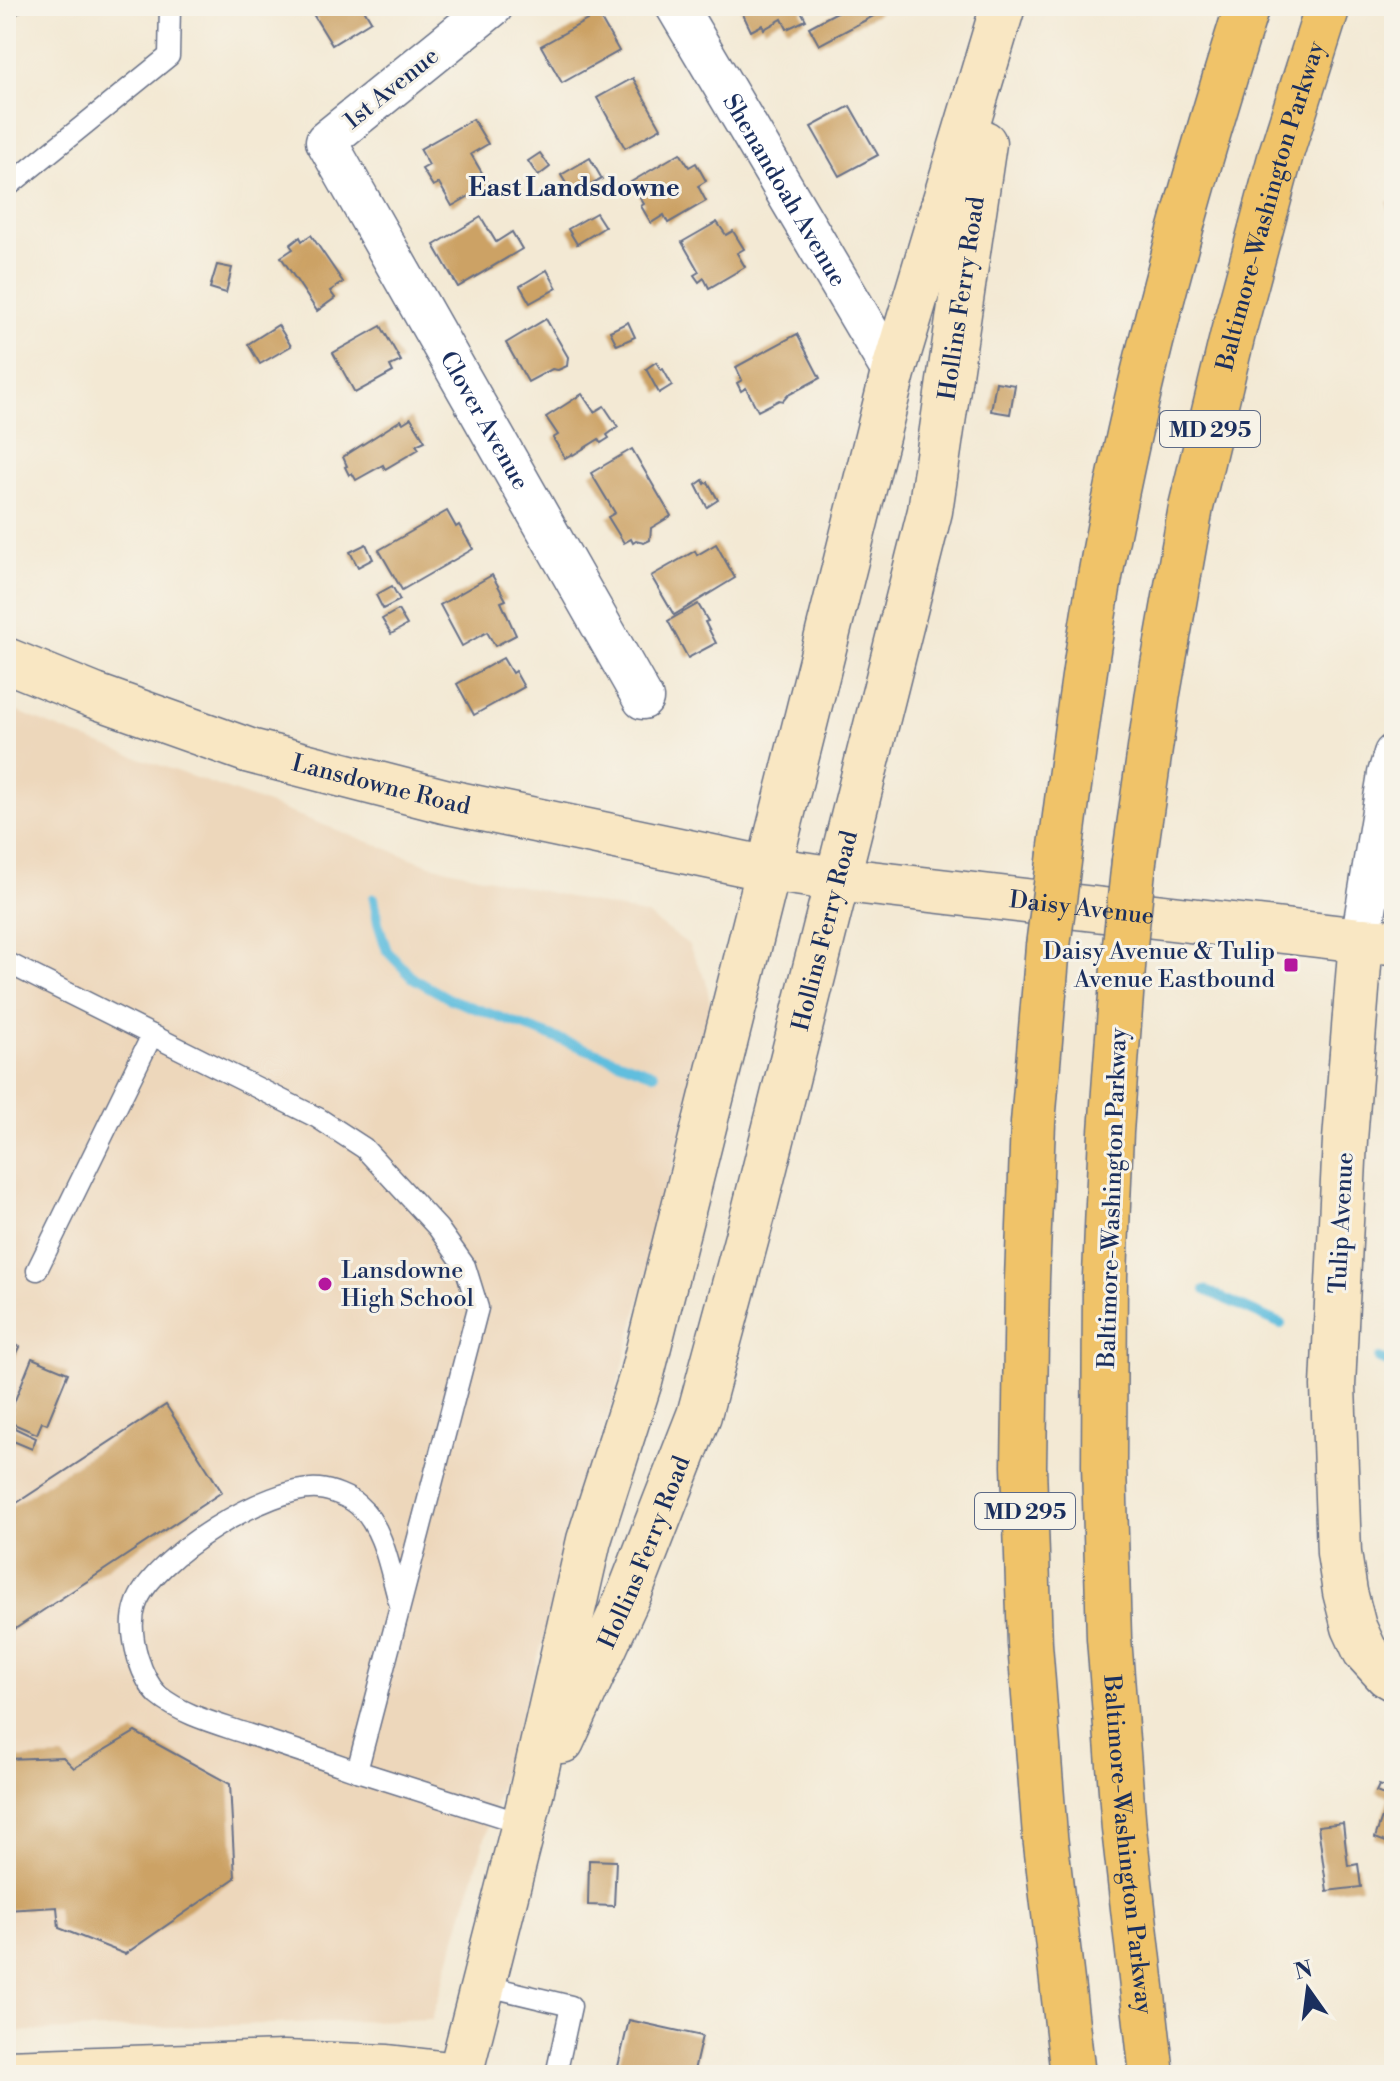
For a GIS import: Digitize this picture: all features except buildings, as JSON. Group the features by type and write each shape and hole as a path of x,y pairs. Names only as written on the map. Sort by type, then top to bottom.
{"highway":[{"name":"MD 295","path":"1073,2075 1045,1836 1030,1644 1024,1466 1033,1123 1048,946 1082,684 1116,493 1157,311 1206,136 1247,6"},
{"name":"Baltimore-Washington Parkway","path":"1152,2075 1124,1829 1109,1638 1105,1481 1105,1276 1111,1132 1124,954 1158,693 1191,507 1273,184 1328,6"}],"street":[{"name":"1st Avenue","path":"326,141 493,6"},
{"name":"Shenandoah Avenue","path":"676,6 893,373"},
{"name":"Hollins Ferry Road","path":"459,2075 524,1824 589,1540 641,1378 893,373 1003,6"},
{"name":"Hollins Ferry Road","path":"524,1824 630,1592 699,1415 754,1211 930,511 969,258 1003,6"},
{"name":"Clover Avenue","path":"326,141 643,699"},
{"name":"Lansdowne Road","path":"6,660 95,696 250,751 444,801 769,869"},
{"name":"Tulip Avenue","path":"1394,754 1388,774 1377,941 1345,1140 1333,1386 1339,1553 1345,1592 1354,1627 1365,1651 1394,1679"},
{"name":"Daisy Avenue","path":"769,869 1377,941"},
{"path":"6,2072 284,2063 388,2067 459,2075"}],"lane":[{"path":"6,188 169,56 170,6"},
{"path":"6,962 318,1118 364,1148 438,1228 465,1266 478,1308 357,1771"},
{"path":"37,1270 152,1035"},
{"path":"400,1605 371,1520 357,1504 338,1494 320,1489 303,1490 254,1505 182,1551 153,1577 136,1602 132,1620 134,1646 141,1670 157,1694 192,1716 524,1824"},
{"path":"483,1985 571,2006 556,2075"}],"shaded area":[{"name":"Lansdowne High School","path":"6,707 430,865 647,915 688,944 706,981 712,1014 621,1374 432,2019 6,2032"}],"waterway":[{"path":"374,898 387,951 413,978 450,999 654,1074"},
{"path":"1205,1290 1281,1324"},
{"path":"1379,1359 1394,1364"}],"place":[{"name":"Daisy Avenue & Tulip Avenue Eastbound","path":"1291,965"},
{"name":"Lansdowne High School","path":"325,1284"}],"district":[{"name":"East Landsdowne","path":"574,187"}]}
